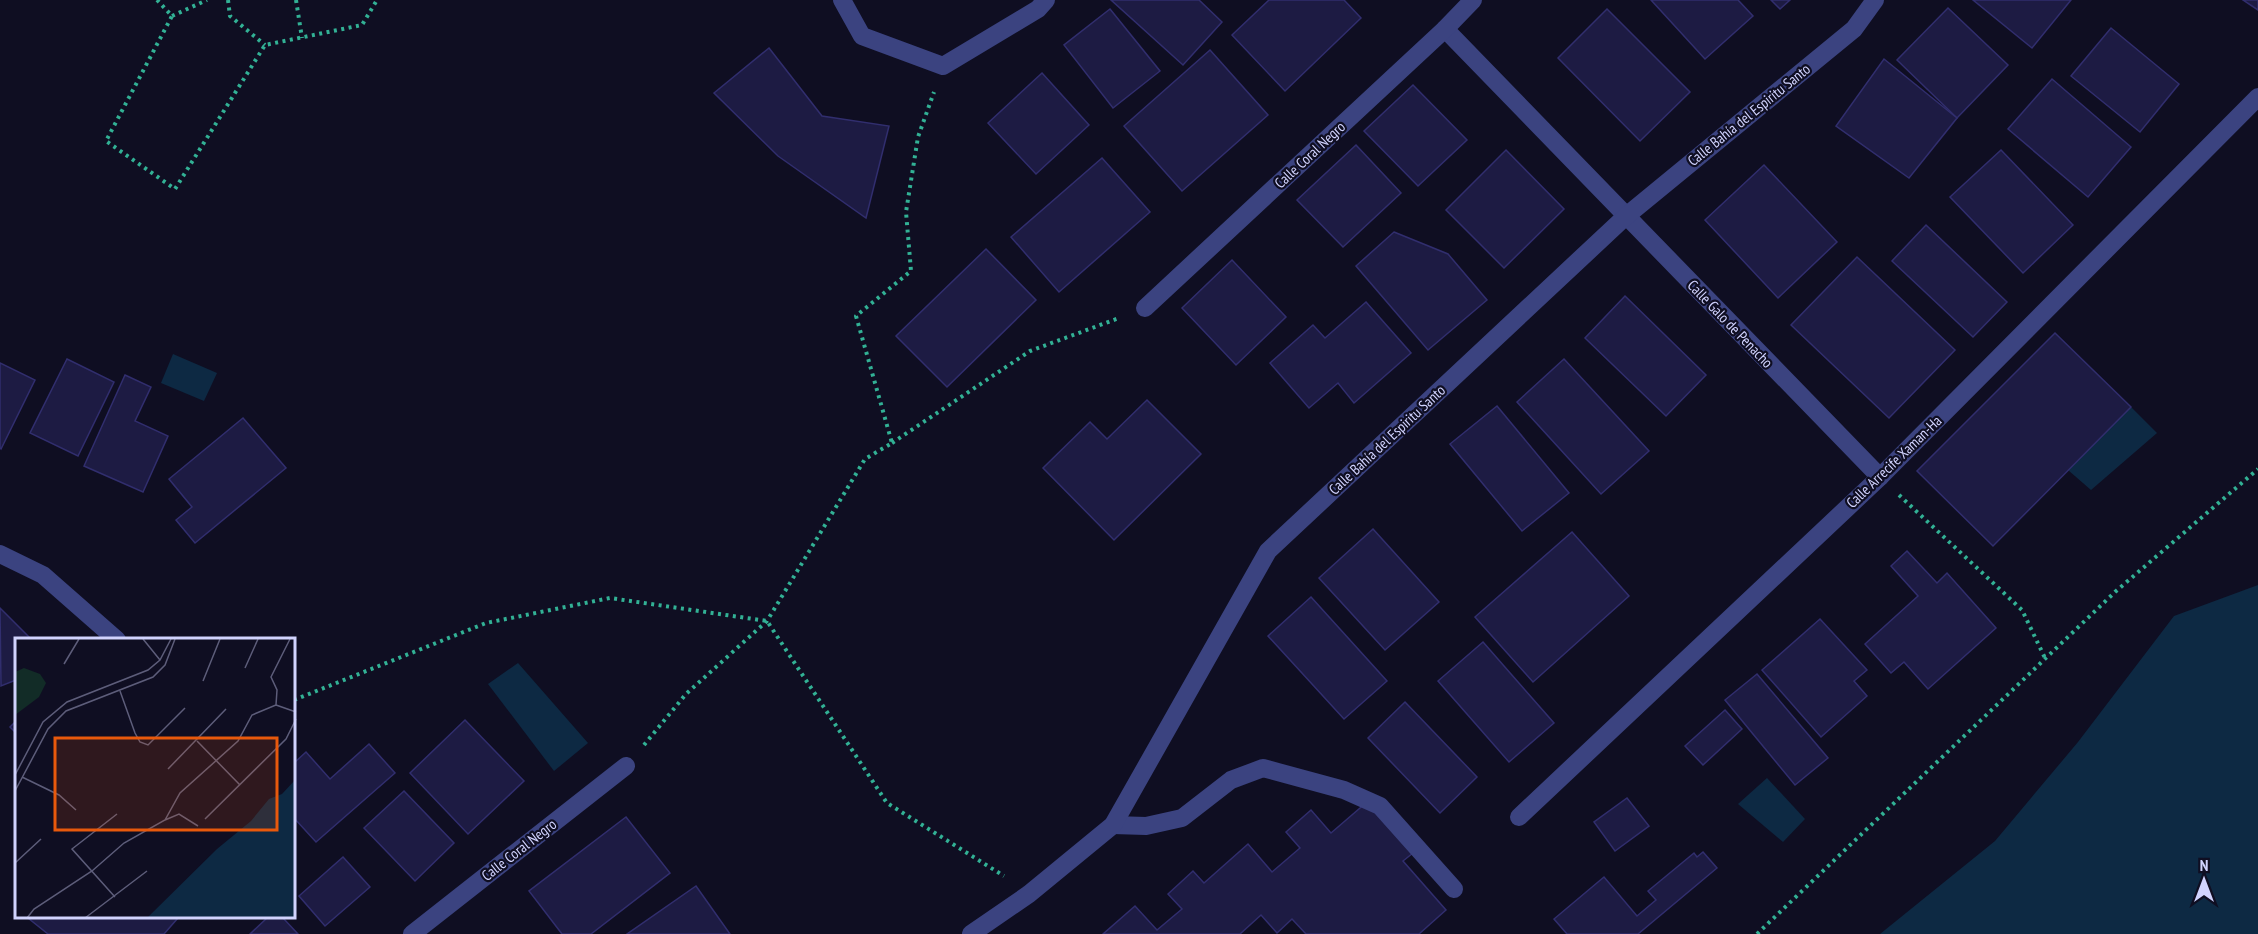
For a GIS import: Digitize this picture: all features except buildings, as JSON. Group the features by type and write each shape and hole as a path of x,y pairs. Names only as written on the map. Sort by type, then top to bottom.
{"street":[{"path":"842,0 862,36 943,66 1038,9 1046,0"},
{"name":"Calle Coral Negro","path":"1145,308 1445,29 1473,0"},
{"name":"Calle Bahía del Espiritu Santo","path":"971,934 1029,894 1113,825 1268,551 1625,217 1854,29 1875,0"},
{"name":"Calle Galo de Penacho","path":"1445,29 1625,217 1880,477"},
{"name":"Calle Arrecife Xaman-Ha","path":"1519,817 1880,477 2258,97"},
{"path":"0,554 44,575 115,638"},
{"name":"Calle Coral Negro","path":"412,934 626,766"},
{"path":"1113,825 1146,826 1182,818 1231,780 1263,768 1344,790 1380,806 1454,888"}],"path":[{"path":"157,0 172,16"},
{"path":"207,0 172,16 106,141 175,189 265,45 362,25 377,0"},
{"path":"228,0 230,16 265,45"},
{"path":"296,0 302,38"},
{"path":"892,443 856,316 911,271 906,212 918,137 943,66"},
{"path":"626,766 686,694 767,621 865,459 1030,351 1145,308"},
{"path":"1757,934 2115,592 2258,470"},
{"path":"1880,477 2022,610 2044,658"},
{"path":"296,699 486,623 610,598 767,621 887,803 995,869 1029,894"}],"water":[{"path":"173,354 217,373 204,401 161,383"},
{"path":"2131,407 2157,433 2091,490 2068,470"},
{"path":"2258,585 2258,934 1880,934 1995,841 2078,742 2174,616"},
{"path":"518,663 588,743 554,771 488,684"},
{"path":"1767,778 1805,819 1783,842 1738,804"}]}
